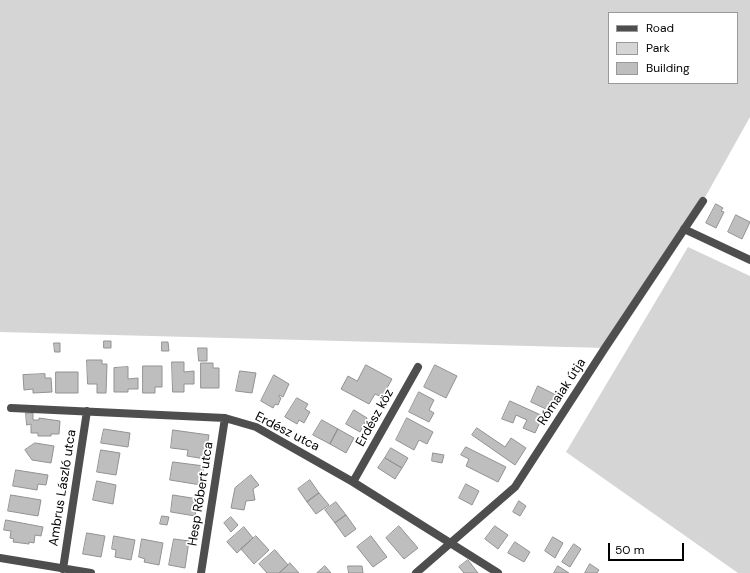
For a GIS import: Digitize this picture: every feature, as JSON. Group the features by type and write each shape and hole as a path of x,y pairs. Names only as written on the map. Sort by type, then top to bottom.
{"street":[{"name":"Rómaiak útja","path":"416,573 452,544 515,487 703,201"},
{"path":"684,228 750,260"},
{"name":"Erdész köz","path":"353,482 418,367"},
{"name":"Erdész utca","path":"11,408 225,418 256,427 353,482 498,573"},
{"name":"Ambrus László utca","path":"63,568 87,411"},
{"name":"Hesp Róbert utca","path":"201,573 225,418"},
{"path":"0,558 91,573"}],"green space":[{"path":"0,0 750,0 750,117 703,201 605,348 0,332"},
{"path":"688,247 750,276 750,573 738,573 566,452"}],"building":[{"path":"716,204 723,208 721,211 724,212 716,228 706,223"},
{"path":"736,215 750,222 742,239 728,232"},
{"path":"104,341 111,341 111,348 104,348"},
{"path":"162,342 168,342 169,351 162,351"},
{"path":"54,343 60,343 60,352 55,352"},
{"path":"198,348 207,348 207,361 199,361"},
{"path":"87,360 102,360 102,364 107,364 106,393 97,393 97,384 88,384"},
{"path":"172,362 184,362 184,372 194,371 194,384 184,384 184,392 173,392"},
{"path":"201,363 213,363 213,368 219,368 219,388 201,388"},
{"path":"366,365 392,379 382,397 375,394 369,404 341,389 348,376 357,381"},
{"path":"435,365 457,376 446,398 424,387"},
{"path":"143,366 162,366 162,387 155,387 155,393 143,393"},
{"path":"128,367 128,379 138,378 138,389 128,389 128,392 114,392 114,368"},
{"path":"240,371 256,373 252,393 236,391"},
{"path":"56,372 78,372 78,393 56,393"},
{"path":"45,374 45,378 51,378 52,392 33,393 33,389 24,390 23,375"},
{"path":"274,375 289,384 283,397 279,395 281,398 278,405 275,404 273,408 261,401"},
{"path":"538,386 556,395 548,410 531,402"},
{"path":"419,392 434,400 429,410 434,413 429,422 409,412"},
{"path":"297,398 308,404 305,409 310,412 304,423 299,420 297,424 285,417"},
{"path":"510,401 543,416 535,433 523,428 527,420 516,415 513,423 502,419"},
{"path":"354,410 367,418 360,432 346,424"},
{"path":"26,413 33,413 33,420 39,420 39,418 60,421 59,434 51,434 51,436 38,436 38,433 31,433 31,424 27,425"},
{"path":"407,418 433,432 427,444 419,440 414,450 396,440"},
{"path":"322,420 338,429 330,444 313,435"},
{"path":"477,428 505,447 511,438 526,448 515,465 472,435"},
{"path":"104,429 130,433 128,447 101,443"},
{"path":"338,429 354,438 346,453 330,444"},
{"path":"173,430 209,435 205,459 187,456 188,450 171,448"},
{"path":"35,443 54,446 51,463 32,460 25,450"},
{"path":"466,447 506,467 498,482 466,466 469,459 461,455"},
{"path":"391,448 408,458 402,468 385,458"},
{"path":"101,450 120,453 116,475 97,472"},
{"path":"433,453 444,455 442,463 432,461"},
{"path":"385,458 402,468 395,479 378,468"},
{"path":"173,462 204,466 201,485 170,480"},
{"path":"16,470 48,475 46,485 38,484 37,490 13,486"},
{"path":"251,475 259,485 253,489 255,500 246,501 244,510 231,508 235,488"},
{"path":"310,480 319,493 307,502 298,489"},
{"path":"97,481 116,485 113,504 93,500"},
{"path":"466,484 479,491 472,505 459,498"},
{"path":"319,493 329,505 316,514 307,502"},
{"path":"11,495 41,500 38,516 8,511"},
{"path":"173,495 198,499 195,516 171,512"},
{"path":"519,501 526,506 520,516 513,512"},
{"path":"336,502 346,515 335,523 325,510"},
{"path":"346,515 356,529 345,537 335,523"},
{"path":"162,516 169,517 167,525 160,524"},
{"path":"231,517 238,525 231,532 224,523"},
{"path":"6,520 43,527 41,536 35,535 34,543 29,542 29,544 13,542 14,539 10,538 11,531 4,530"},
{"path":"399,526 418,548 404,559 386,538"},
{"path":"495,526 508,535 498,549 485,539"},
{"path":"244,527 253,538 237,553 227,542"},
{"path":"87,533 105,536 101,557 83,554"},
{"path":"114,536 135,540 131,560 115,557 116,550 112,549"},
{"path":"256,536 269,550 254,564 241,549"},
{"path":"371,536 387,557 373,567 357,547"},
{"path":"553,537 563,543 555,558 545,551"},
{"path":"142,539 163,543 159,565 144,562 145,559 139,557"},
{"path":"174,539 189,541 185,568 169,565"},
{"path":"515,542 530,552 524,562 508,553"},
{"path":"574,544 581,549 570,567 562,562"},
{"path":"275,550 288,565 279,573 267,573 259,564"},
{"path":"468,560 478,573 464,573 459,567"},
{"path":"290,563 299,573 279,573 288,565"},
{"path":"590,564 599,570 597,573 585,573"},
{"path":"325,566 331,573 317,573"},
{"path":"348,566 362,566 363,573 349,573"},
{"path":"558,566 569,573 554,573"}]}
